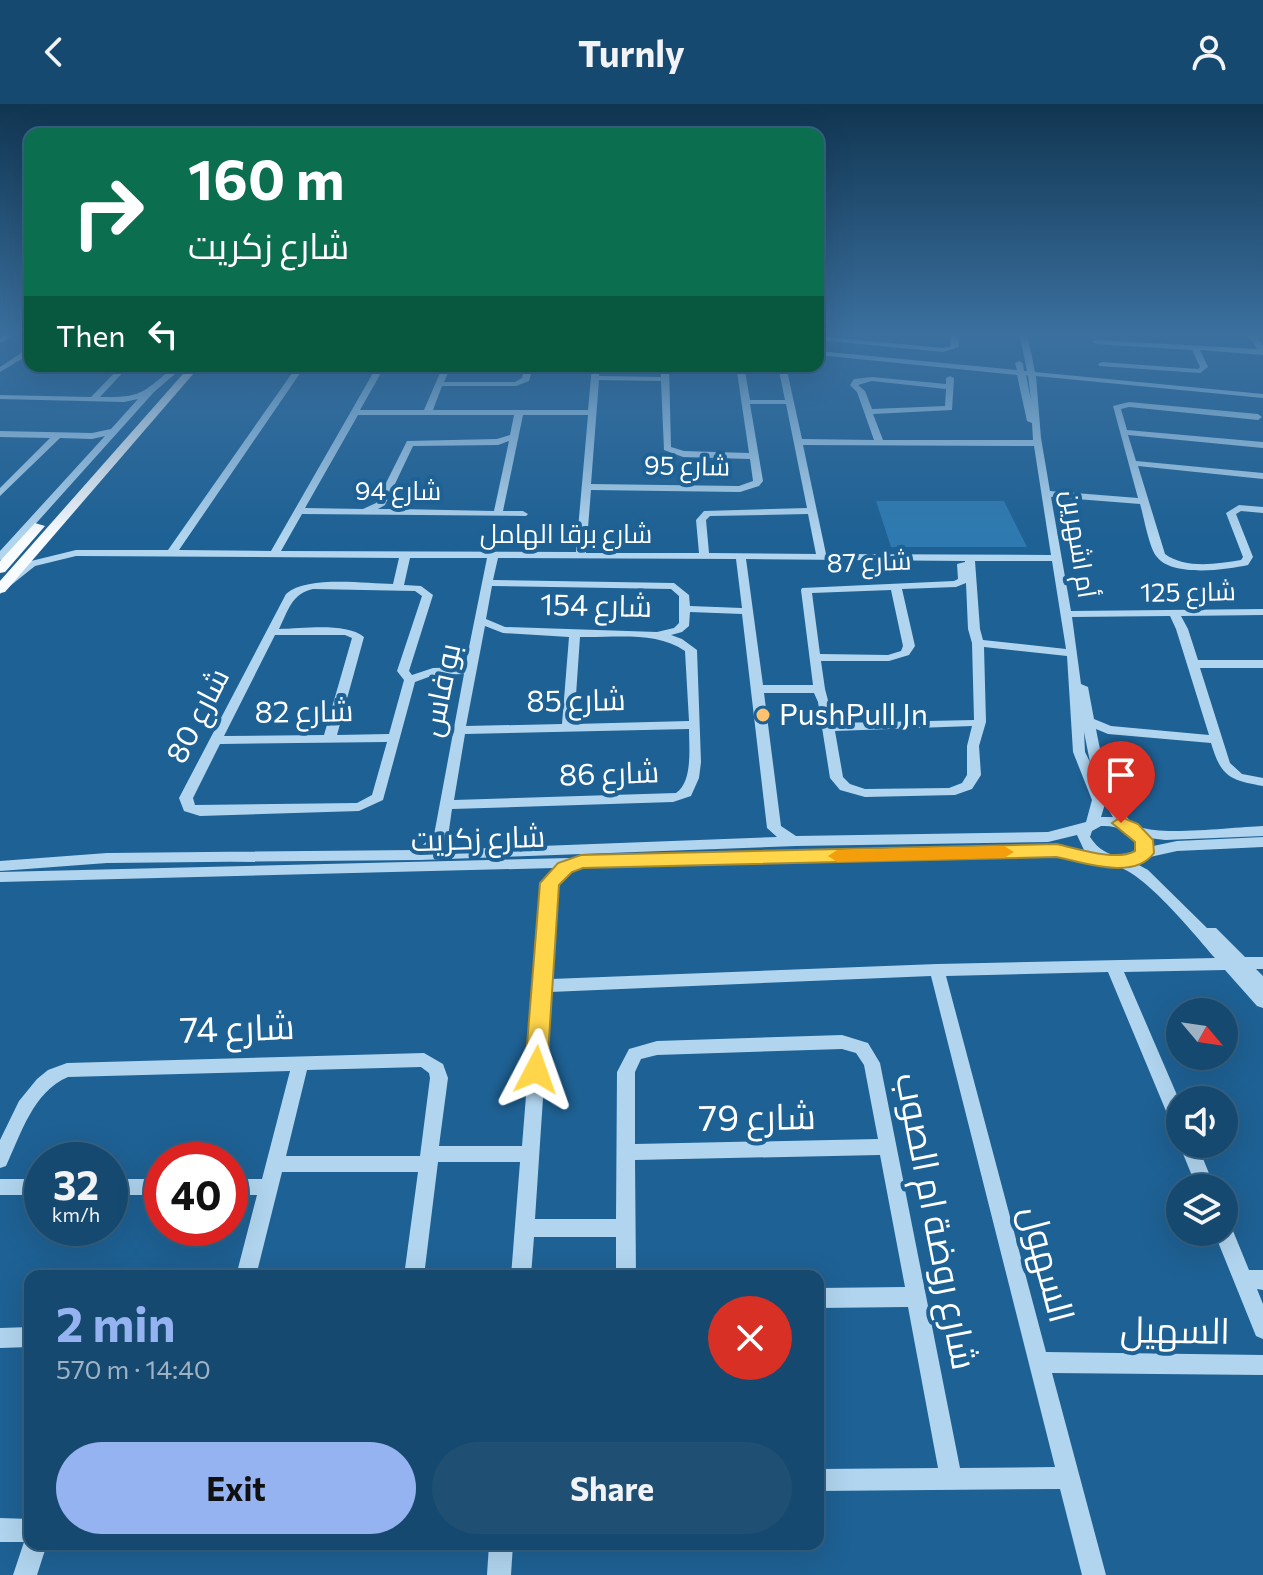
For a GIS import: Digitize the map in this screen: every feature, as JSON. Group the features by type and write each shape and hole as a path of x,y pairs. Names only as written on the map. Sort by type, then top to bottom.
{"main road":[{"path":"0,569 151,401"},
{"path":"0,590 164,401"}],"street":[{"path":"125,401 137,406"},
{"path":"0,557 142,401"},
{"path":"171,554 277,401"},
{"path":"274,554 361,401"},
{"path":"427,413 432,401"},
{"path":"581,556 594,401"},
{"name":"شارع 95","path":"665,401 665,446 669,450 683,454 755,456"},
{"path":"865,401 879,442"},
{"path":"869,412 947,409 951,406 951,401"},
{"name":"أم اشهرين","path":"1030,401 1073,656 1089,721 1099,786 1099,800 1090,825"},
{"name":"أم اشهرين","path":"1035,401 1037,439"},
{"path":"1259,401 1260,422 1126,404 1116,408 1161,557 1179,564 1247,562 1248,557 1231,513 1239,508 1263,510"},
{"path":"746,402 790,402 822,557"},
{"name":"شارع 95","path":"586,487 748,488 758,481 746,402"},
{"path":"355,412 593,413"},
{"path":"498,513 519,413"},
{"path":"0,434 92,436 114,431"},
{"path":"1123,432 1263,445"},
{"path":"0,493 58,435"},
{"path":"92,436 103,442"},
{"path":"363,513 380,505 409,443 498,442 514,437"},
{"path":"799,442 1037,439"},
{"path":"1132,463 1263,476"},
{"path":"0,475 17,476"},
{"path":"1046,494 1144,501"},
{"path":"395,497 393,506 396,513"},
{"name":"شارع 94","path":"298,511 523,514"},
{"path":"704,556 701,520 707,513 814,511"},
{"path":"57,524 51,546 76,553"},
{"path":"0,546 15,541"},
{"name":"شارع برقا الهامل","path":"0,590 31,564 76,553 1057,558"},
{"path":"398,588 405,555"},
{"name":"بو فاس","path":"441,837 493,555"},
{"path":"741,557 774,828"},
{"name":"شارع 87","path":"965,558 974,629 980,722 973,729 974,775 971,783 950,792 865,793 850,790 837,778 819,689 806,590 960,583 964,579 965,558"},
{"path":"487,583 670,585 683,593 684,609 748,611"},
{"name":"شارع 80","path":"302,588 398,588 420,589 428,595 403,671 410,680 380,795 364,807 192,810 187,806 186,798 290,596 302,588"},
{"path":"814,657 889,658 907,651 909,646 896,588"},
{"name":"شارع 154","path":"482,621 503,630 657,635 678,630 685,624 684,609"},
{"name":"شارع 125","path":"1066,614 1263,612"},
{"path":"1174,614 1181,625 1229,771 1243,780 1263,782"},
{"path":"272,632 347,632 358,637 330,737"},
{"path":"568,727 575,634"},
{"name":"شارع 86","path":"446,805 680,797 691,785 694,725 691,650 678,641 657,635"},
{"path":"973,648 1073,656"},
{"name":"أم اشهرين","path":"1073,656 1080,758 1113,808 1132,828"},
{"path":"1193,664 1263,664"},
{"path":"410,680 433,672 471,670"},
{"path":"758,689 819,689"},
{"path":"1089,721 1108,730 1217,740"},
{"name":"شارع 85","path":"460,730 694,725"},
{"path":"829,727 973,729"},
{"path":"1091,735 1108,730"},
{"name":"شارع 82","path":"215,740 394,738"},
{"path":"1263,831 1165,835 1109,821 1090,825 1085,843 1102,857 1122,862 1143,874 1263,986"},
{"name":"شارع زكريت","path":"0,866 107,858 420,855 759,842 1048,837 1090,825"},
{"path":"774,828 796,841"},
{"path":"759,842 774,828"},
{"path":"1132,828 1144,840 1142,856 1150,874 1236,964 1263,1002"},
{"path":"420,855 441,837 461,853"},
{"path":"1122,862 1177,846 1263,842"},
{"name":"شارع زكريت","path":"0,877 1056,851 1102,857"},
{"path":"521,1270 550,883 561,870 581,862"},
{"path":"521,864 543,873 550,883"},
{"path":"542,986 937,970 1263,963"},
{"path":"1114,967 1166,1090"},
{"name":"السهول","path":"937,970 1094,1575"},
{"name":"شارع روضة ام الصوب","path":"626,1270 627,1066 641,1050 842,1042 862,1048 870,1057 951,1479"},
{"name":"شارع 74","path":"0,1160 38,1086 59,1072 418,1059 434,1065 439,1078 415,1270"},
{"path":"248,1270 301,1062"},
{"name":"شارع 79","path":"626,1152 888,1147"},
{"path":"275,1164 530,1154"},
{"path":"0,1187 24,1187"},
{"path":"248,1187 269,1187"},
{"path":"524,1228 626,1228"},
{"name":"السهيل","path":"1233,1246 1253,1279 1263,1329"},
{"path":"824,1298 917,1297"},
{"path":"0,1338 24,1337"},
{"name":"السهيل","path":"1039,1362 1263,1365"},
{"path":"824,1480 1069,1478"},
{"path":"0,1530 24,1531"},
{"path":"25,1575 33,1550"},
{"path":"499,1575 501,1550"}],"shaded area":[{"path":"876,501 1004,501 1027,547 891,547"}],"slow traffic":[{"path":"837,856 1004,852"}],"place":[{"name":"PushPull Jn","path":"763,715"}],"route":[{"path":"536,1070 550,883 565,868 581,862 1056,851 1115,861 1129,862 1140,858 1146,849 1144,840 1132,828 1121,823"}]}
